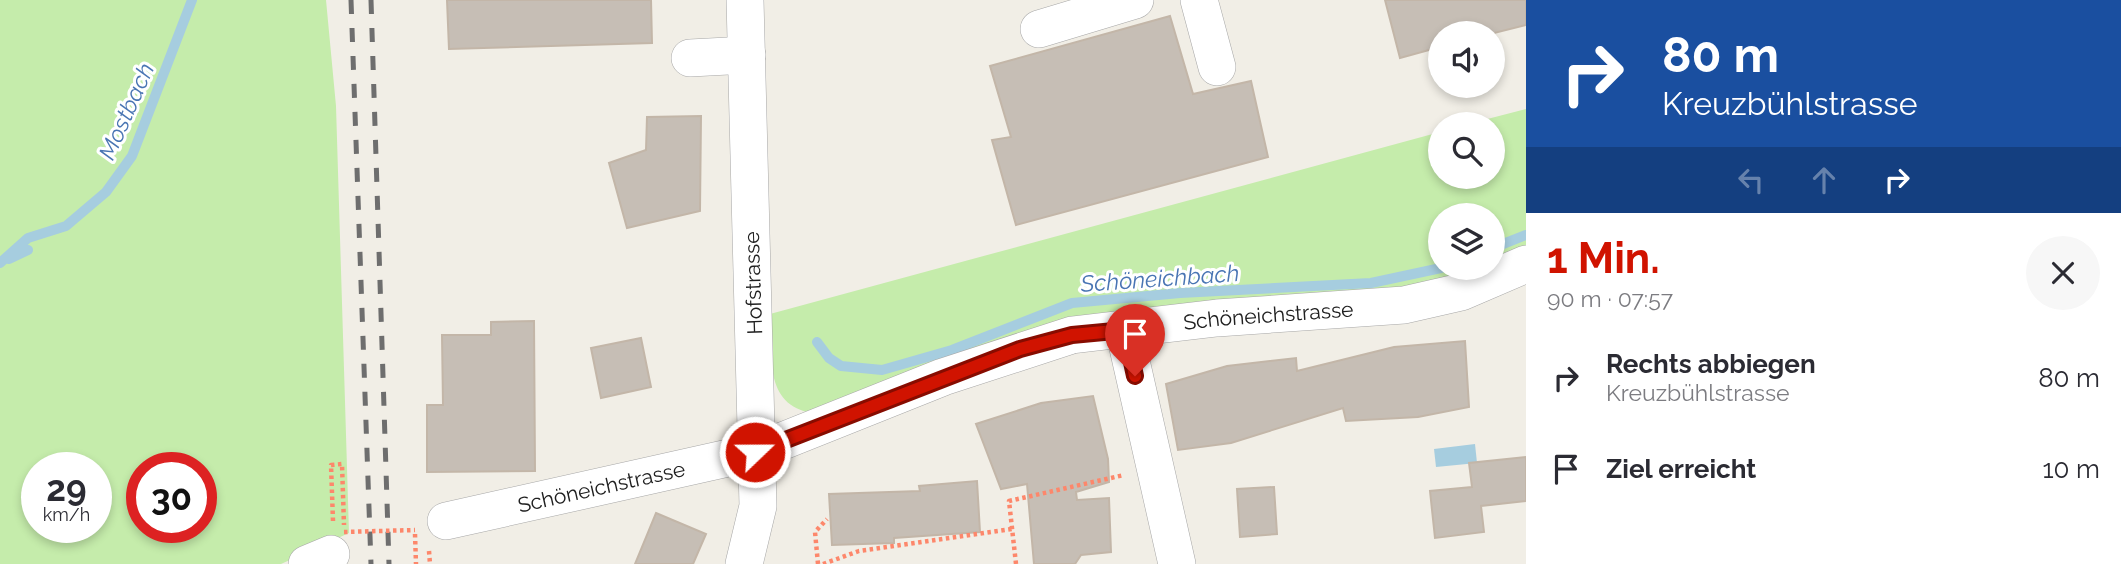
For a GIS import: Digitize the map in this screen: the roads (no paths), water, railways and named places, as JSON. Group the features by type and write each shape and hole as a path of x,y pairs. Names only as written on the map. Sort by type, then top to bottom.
{"street":[{"name":"Hofstrasse","path":"744,564 758,506 745,0"},
{"path":"1039,29 1135,0"},
{"path":"1199,0 1217,67"},
{"path":"690,58 747,55"},
{"name":"Schöneichstrasse","path":"431,526 755,452 1020,349 1072,335 1217,318 1404,305 1461,292 1526,264"},
{"path":"1125,330 1177,564"}],"water":[{"path":"1475,444 1477,463 1436,467 1434,449"}],"waterway":[{"name":"Mostbach","path":"0,263 28,238 66,226 106,192 132,156 192,0"},
{"name":"Schöneichbach","path":"1505,243 1526,235"},
{"name":"Schöneichbach","path":"9,259 28,250"},
{"name":"Schöneichbach","path":"817,342 829,358 841,366 882,370 952,350 1072,303 1180,293 1371,283 1428,271"}],"railway":[{"path":"351,0 371,564"},
{"path":"371,0 389,564"}]}
